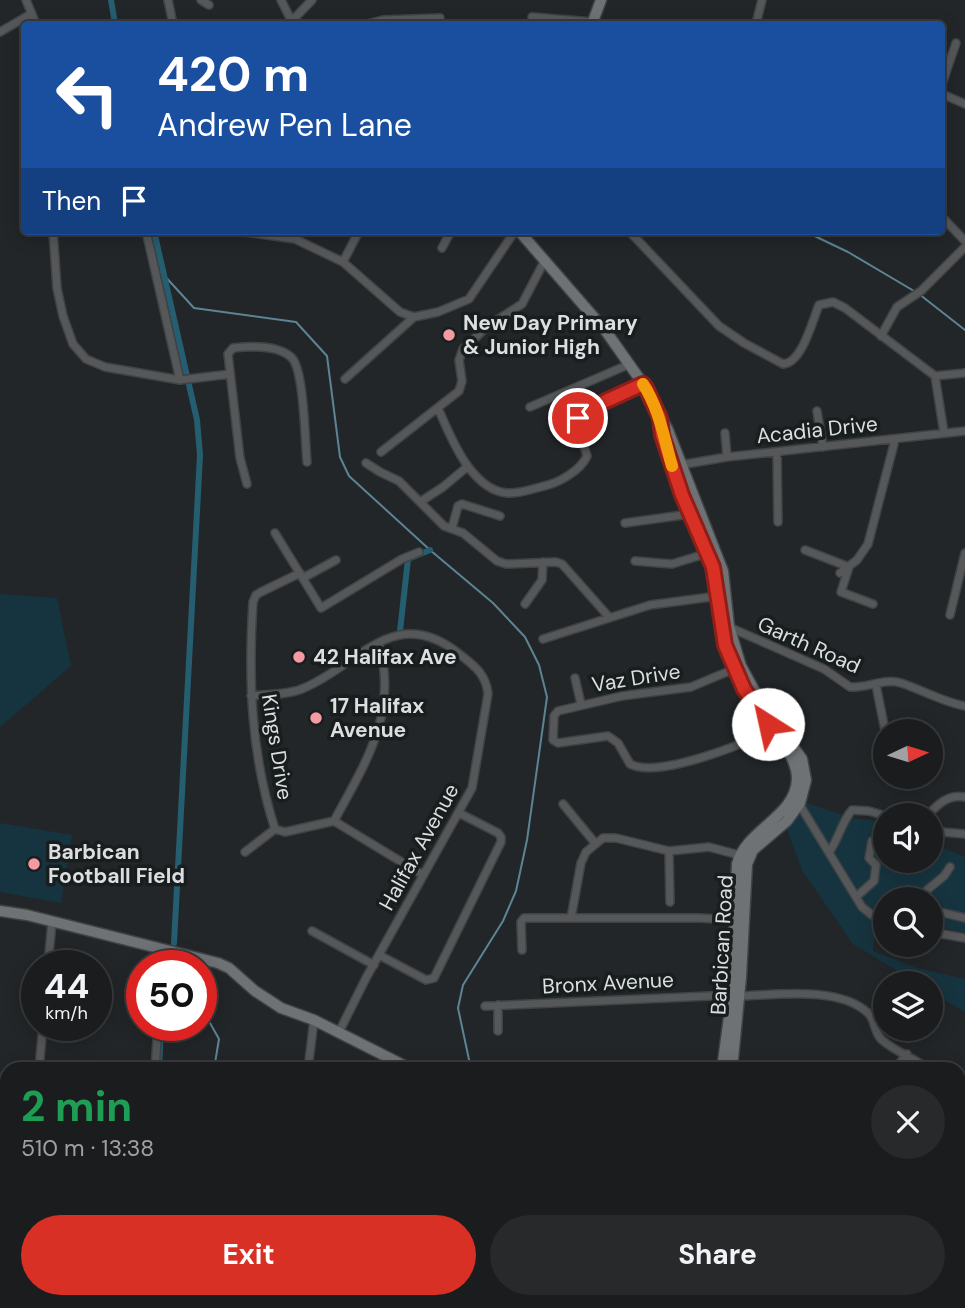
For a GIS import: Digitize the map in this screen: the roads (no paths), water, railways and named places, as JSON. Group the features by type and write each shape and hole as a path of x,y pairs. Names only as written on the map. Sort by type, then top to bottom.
{"main road":[{"path":"594,21 601,0"},
{"path":"521,235 605,330 643,384 660,418 662,435 723,571 734,648 751,686 802,759 806,780 796,800"},
{"path":"676,465 690,514 708,553 716,581 721,630 734,669 744,689 796,767 796,800"},
{"name":"Barbican Road","path":"723,1062 736,995 737,864 740,855 755,836 796,800"},
{"name":"Barbican Road","path":"732,1062 747,864 753,850 787,821 796,800"},
{"path":"0,911 52,921 218,962 281,1008 314,1020 394,1062"}],"street":[{"path":"26,0 34,21"},
{"path":"168,0 172,21"},
{"path":"201,0 209,5"},
{"path":"281,0 291,21"},
{"path":"294,21 312,0"},
{"path":"757,21 762,0"},
{"path":"0,32 31,14"},
{"path":"533,17 573,21"},
{"path":"379,21 440,18"},
{"path":"945,75 956,43"},
{"path":"945,95 965,104"},
{"path":"945,220 965,241"},
{"path":"53,235 57,288 70,339 86,359 105,367 180,380 230,374"},
{"path":"147,235 180,380"},
{"path":"266,235 295,239 343,262 400,312 414,317"},
{"path":"343,262 357,235"},
{"path":"442,248 449,235"},
{"path":"345,379 414,317 438,312 469,299 514,235"},
{"path":"633,235 719,326 783,364 794,360 800,354 819,305 833,302 845,308 934,376 965,373"},
{"path":"881,336 897,307 918,293 965,247"},
{"path":"381,452 461,387 459,356 463,348 488,326 522,304 545,260"},
{"path":"247,484 240,458 228,354 230,349 268,347 282,351 293,359 299,373 307,461"},
{"path":"530,407 630,364"},
{"path":"934,376 944,433"},
{"path":"438,408 467,467 495,489 509,493 555,484 581,464 587,456 577,431 578,418 582,412 643,384"},
{"path":"817,411 823,447"},
{"name":"Acadia Drive","path":"676,465 727,457 965,432"},
{"path":"725,433 727,457"},
{"path":"840,573 864,552 868,544 895,440"},
{"path":"778,452 778,522"},
{"path":"366,463 399,481 444,526 463,533 502,563 562,564 609,617"},
{"path":"420,502 467,467"},
{"path":"452,528 458,506 462,504 500,516"},
{"path":"625,523 690,514"},
{"path":"275,533 320,608 402,559 419,552"},
{"path":"805,550 849,566"},
{"path":"635,561 672,564 708,553"},
{"path":"950,615 965,553"},
{"name":"Kings Drive","path":"334,821 285,832 275,829 265,800 258,762 251,696 251,646 256,595 336,561"},
{"path":"524,604 542,580 543,562"},
{"path":"849,566 841,592 873,604"},
{"path":"543,639 650,605 718,596"},
{"name":"Garth Road","path":"729,626 824,669 850,687 900,683 947,703 965,706"},
{"name":"Halifax Avenue","path":"251,696 304,688 379,643 404,634 418,634 446,643 480,671 487,684 488,694 472,788 339,1032"},
{"path":"379,643 386,685 380,730 334,821 423,875"},
{"name":"Vaz Drive","path":"734,669 691,688 622,696 558,711 554,716 553,740 556,743 608,736 614,738 630,764 645,769 707,756 736,747 772,730"},
{"path":"575,678 581,704"},
{"name":"Garth Road","path":"876,685 883,719"},
{"path":"939,803 950,798 965,797"},
{"path":"796,800 862,907 873,915"},
{"path":"563,804 595,843"},
{"path":"829,852 845,818 852,810 873,812"},
{"path":"379,956 426,980 434,978 501,842 498,833 458,813"},
{"path":"245,852 275,829"},
{"path":"943,832 965,834"},
{"path":"571,918 581,863 586,852 595,843 609,837 669,851 709,847 740,855"},
{"path":"856,897 874,881 876,865 869,858 872,841"},
{"path":"669,851 670,902"},
{"path":"931,887 950,867"},
{"path":"943,913 965,918"},
{"path":"522,950 521,922 524,918 736,920"},
{"path":"49,950 52,921"},
{"path":"312,931 374,965"},
{"path":"943,934 965,938"},
{"name":"Bronx Avenue","path":"485,1006 822,994 864,1009 872,1016 877,1033 883,1040 918,1062"},
{"path":"498,1005 498,1031"},
{"path":"309,1062 314,1020"},
{"path":"40,1062 42,1041"},
{"path":"155,1062 157,1041"},
{"path":"900,1062 906,1054"}],"waterway":[{"path":"111,0 114,21"},
{"path":"155,235 197,420 200,455 174,943"},
{"path":"812,235 848,252 914,291"},
{"path":"161,272 194,308 296,322 327,356 340,457 349,476 493,603 525,637 539,665 547,697 527,840 516,891 503,921 463,985 458,1008 470,1062"},
{"path":"919,294 965,330"},
{"path":"400,631 408,559 430,550"},
{"path":"215,1062 219,1039 217,1035"},
{"path":"159,1062 160,1041"}],"place":[{"name":"New Day Primary & Junior High","path":"449,335"},
{"name":"42 Halifax Ave","path":"299,657"},
{"name":"17 Halifax Avenue","path":"316,718"},
{"name":"Barbican Football Field","path":"34,864"}]}
